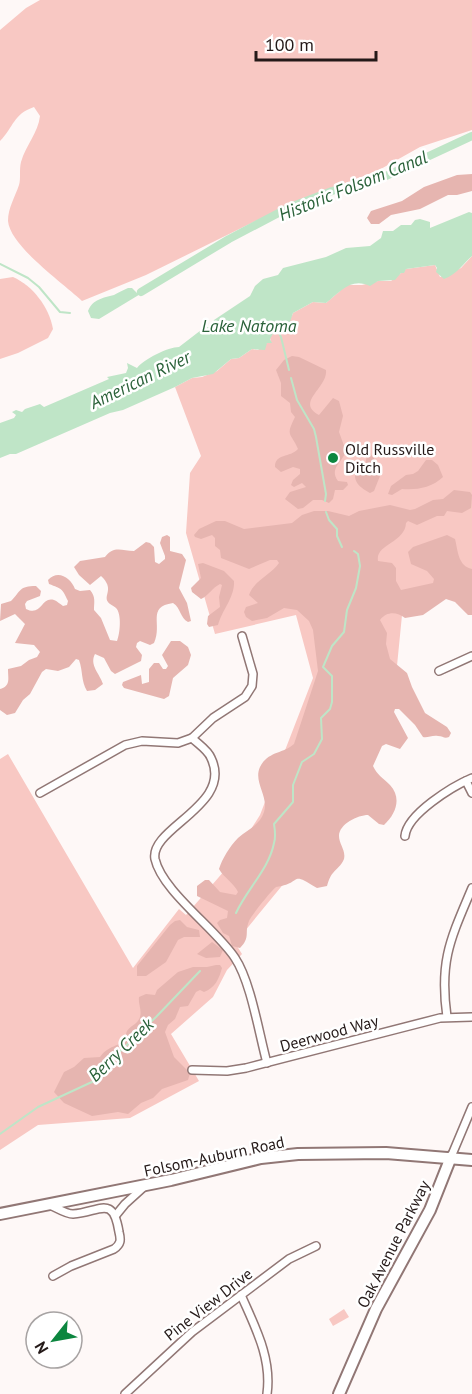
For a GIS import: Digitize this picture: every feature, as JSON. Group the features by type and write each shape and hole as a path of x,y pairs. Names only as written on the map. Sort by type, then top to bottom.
{"main road":[{"name":"Folsom-Auburn Road","path":"0,1214 146,1185 261,1158 298,1154 386,1153 472,1160"},
{"name":"Oak Avenue Parkway","path":"339,1394 376,1309 430,1210 452,1157"}],"street":[{"path":"40,793 125,745 142,741 178,742 192,738 213,718 245,697 252,686 252,674 242,636"},
{"path":"439,671 472,656"},
{"path":"192,738 211,756 214,765 214,781 208,795 165,837 156,849 155,858 171,887 223,942 236,960 245,980 267,1063"},
{"path":"405,836 412,820 445,793 469,779 472,793"},
{"path":"447,1017 444,995 445,961 452,936 472,888"},
{"name":"Deerwood Way","path":"192,1070 228,1071 447,1017 472,1017"},
{"name":"Oak Avenue Parkway","path":"452,1157 472,1107"},
{"path":"54,1276 70,1266 118,1246 121,1239 117,1215 125,1204 146,1185"},
{"path":"50,1205 70,1214 108,1209 117,1215"},
{"name":"Pine View Drive","path":"125,1394 192,1332 296,1255 316,1246"},
{"path":"241,1295 265,1352 269,1378 267,1394"}],"shaded area":[{"path":"40,0 472,0 472,130 420,147 379,170 282,208 146,275 82,301 27,253 11,231 8,221 10,207 19,185 21,162 37,128 40,116 34,107 22,113 0,141 0,30 26,8"},
{"path":"472,174 472,191 448,195 420,209 391,215 379,224 371,224 367,218 371,211 402,201 424,187 457,175"},
{"path":"472,256 472,576 404,595 394,696 304,859 235,943 242,954 227,970 213,997 171,1034 199,1081 130,1118 38,1125 0,1150 0,759 8,754 133,968 179,909 186,915 225,870 260,815 313,678 296,615 215,634 186,533 190,473 201,456 175,387 192,378 217,371 231,359 239,358 252,349 258,350 271,342 270,338 273,334 289,320 293,313 313,302 326,303 347,285 391,281 406,269 435,265 440,277 461,268"},
{"path":"13,277 39,298 48,313 53,329 48,338 0,359 0,279"},
{"path":"292,356 326,370 325,377 310,405 312,410 319,415 333,398 339,401 343,416 339,432 346,451 335,473 338,481 347,482 348,485 343,490 335,490 333,499 329,503 313,500 298,509 285,499 290,492 306,487 302,483 294,487 291,485 300,474 300,469 293,467 281,472 275,467 277,460 298,449 290,434 295,417 291,412 290,403 281,396 281,383 276,370 284,360"},
{"path":"370,453 375,460 374,469 380,476 374,491 370,493 358,484 355,474 356,470 364,470 367,455"},
{"path":"426,460 432,460 438,465 443,477 424,488 402,489 392,495 388,494 391,486 406,475 418,471"},
{"path":"454,490 470,492 472,495 471,508 462,513 447,511 444,516 437,516 417,525 408,521 401,535 378,555 378,561 392,563 396,568 396,581 401,590 433,583 434,579 427,571 411,564 408,552 413,547 447,535 455,539 461,561 472,569 472,615 468,615 455,602 446,599 423,615 405,618 392,613 380,620 387,633 386,644 390,659 407,673 425,713 447,727 451,733 447,738 423,737 399,709 395,709 394,712 408,738 400,749 386,744 382,746 373,766 396,795 396,806 392,816 384,825 379,824 368,815 354,818 346,824 339,836 344,859 331,876 327,886 317,888 296,879 276,887 251,918 243,944 240,948 232,946 229,936 223,933 217,923 227,918 228,911 197,896 197,886 209,880 220,892 236,895 238,892 219,869 220,865 235,841 257,824 262,816 265,806 258,778 260,767 271,755 294,744 318,671 313,630 309,621 297,610 284,608 267,618 252,621 246,617 244,612 246,607 258,603 249,595 251,590 279,563 277,560 270,560 249,569 221,558 220,550 215,546 215,538 212,535 201,539 194,535 199,529 216,521 225,521 244,529 292,523 302,515 314,511 328,511 349,516 359,511 390,505 410,510 433,500 443,499"},
{"path":"167,535 170,537 170,551 182,554 186,560 179,588 187,603 191,621 185,620 173,603 165,605 157,612 154,643 150,645 140,641 137,643 136,647 142,655 141,661 115,674 104,658 95,654 94,666 103,684 95,690 87,691 79,660 76,659 69,667 58,671 46,669 15,713 7,715 0,710 0,689 7,684 8,669 21,666 37,657 40,652 34,645 15,643 25,624 15,614 0,621 1,604 11,601 23,588 36,586 41,591 40,596 27,601 26,609 31,611 38,609 50,600 55,600 63,606 67,605 68,601 63,591 49,584 48,580 56,575 64,576 75,589 90,590 94,597 94,610 101,618 110,640 117,641 120,619 118,611 107,599 108,588 105,581 101,576 90,585 74,567 80,561 105,557 115,550 134,551 146,542 154,547 155,562 159,564 165,559 160,543 162,537"},
{"path":"203,563 224,571 234,581 232,593 218,625 209,627 208,616 220,607 219,597 222,585 217,586 201,599 192,592 191,588 201,578 198,564"},
{"path":"171,641 180,641 188,647 191,655 188,665 173,678 169,696 164,699 124,688 123,682 141,675 142,684 149,682 149,669 154,663 159,663 163,669 166,669 168,666 162,655"},
{"path":"180,920 187,927 199,930 200,937 184,937 178,940 166,962 146,976 137,976 137,966 170,925"},
{"path":"212,942 223,950 220,957 206,958 197,954"},
{"path":"216,965 222,968 216,983 204,992 200,990 196,992 188,1006 180,1007 175,1019 168,1025 165,1032 174,1057 190,1073 188,1080 162,1089 153,1098 141,1103 128,1114 118,1112 92,1116 64,1103 54,1092 64,1072 84,1058 100,1057 126,1038 127,1031 140,1017 139,997 146,994 155,995 157,990 178,972 193,967"},
{"path":"344,1309 349,1317 333,1326 329,1319"}],"water":[{"name":"Lake Natoma","path":"469,212 472,213 472,256 449,277 444,279 436,272 435,265 406,269 395,280 378,281 370,286 357,283 346,287 326,303 313,302 293,313 289,325 275,330 270,339 272,343 267,343 265,350 252,349 239,358 231,359 213,374 192,378 123,410 110,413 16,454 0,458 0,423 14,418 16,415 12,412 16,410 22,412 40,404 44,407 109,379 107,377 126,373 127,363 137,368 156,354 179,347 205,327 212,327 214,320 250,296 255,286 263,279 278,275 283,268 326,257 346,248 370,246 381,238 383,231 393,231 401,225 411,225 415,220 430,222 430,228"},
{"path":"128,288 142,293 99,319 91,318 88,311 96,301"}],"waterway":[{"name":"Historic Folsom Canal","path":"141,292 229,239 290,207 332,191 386,176 472,136"},
{"path":"0,264 28,278 39,287 60,312 70,313"},
{"path":"276,327 281,337 289,370"},
{"path":"291,378 297,400 314,429 326,494 325,501"},
{"path":"326,512 329,520 337,529 337,536 342,547"},
{"path":"236,913 268,862 275,841 274,824 293,802 293,785 302,762 314,754 322,739 321,718 330,709 332,702 332,676 323,667 332,646 344,632 347,610 356,588 360,566 358,554 354,551"},
{"name":"Berry Creek","path":"0,1134 38,1107 94,1081 111,1060 200,971"}],"place":[{"name":"Old Russville Ditch","path":"333,458"}],"water label":[{"name":"American River","path":"140,380"}]}
